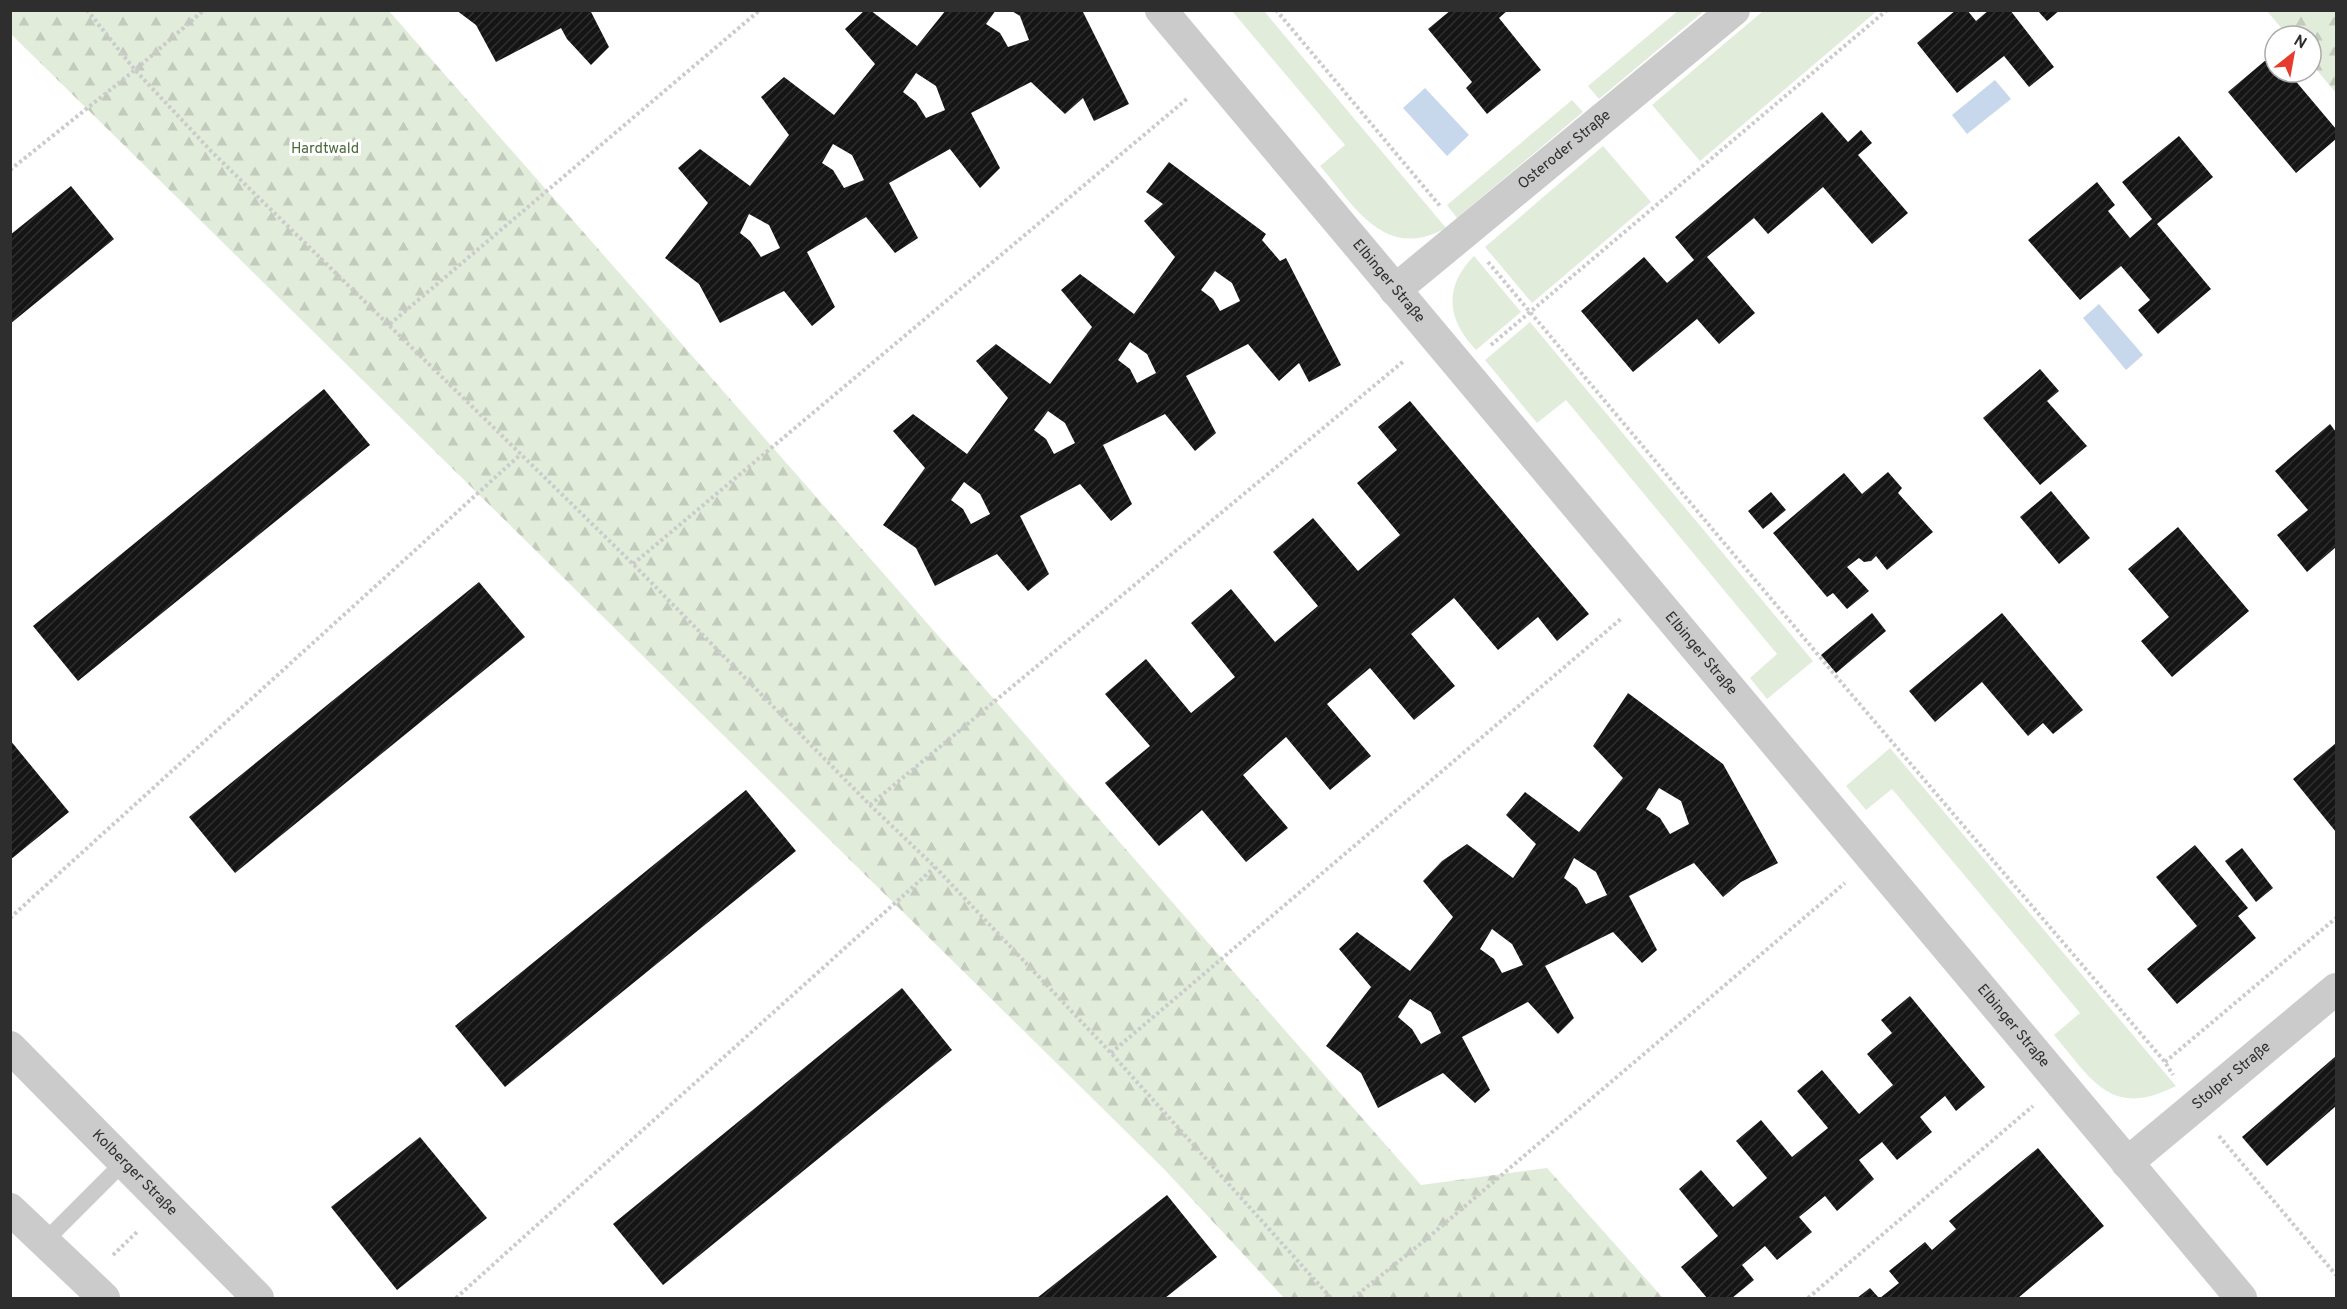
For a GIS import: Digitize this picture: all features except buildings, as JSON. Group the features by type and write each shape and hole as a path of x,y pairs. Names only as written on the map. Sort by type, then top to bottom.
{"street":[{"name":"Elbinger Straße","path":"1161,10 2241,1299"},
{"name":"Osteroder Straße","path":"1395,290 1734,10"},
{"name":"Stolper Straße","path":"2127,1163 2337,989"},
{"name":"Kolberger Straße","path":"10,1047 258,1299"},
{"path":"10,1209 95,1290"}],"lane":[{"path":"44,1242 123,1163"}],"path":[{"path":"87,10 135,70 211,151 633,564 935,867 1111,1053 1331,1299"},
{"path":"10,170 135,70 204,10"},
{"path":"390,324 760,10"},
{"path":"1276,10 2165,1062 2195,1107 2337,1275"},
{"path":"1462,369 1887,10"},
{"path":"633,564 1215,75"},
{"path":"870,804 1434,335"},
{"path":"10,918 521,454"},
{"path":"1111,1053 1650,594"},
{"path":"1353,1299 1872,859"},
{"path":"456,1299 935,867"},
{"path":"2165,1062 2337,918"},
{"path":"1808,1299 2060,1083"},
{"path":"95,1290 166,1204"}],"green space":[{"path":"1679,10 1704,11 1599,99 1588,86"},
{"name":"Hardtwald","path":"10,11 389,11 1421,1185 1547,1168 1663,1298 1284,1298 1164,1169 11,34"},
{"path":"1232,11 1264,11 1446,228 1425,237 1406,238 1389,234 1373,225 1359,213 1320,166 1345,145"},
{"path":"1763,11 1877,11 1700,161 1652,105"},
{"path":"2267,11 2336,11 2336,93 2323,77 2323,24 2278,24"},
{"path":"1572,100 1583,112 1457,218 1447,205"},
{"path":"1603,146 1651,202 1532,303 1485,247"},
{"path":"1474,256 1521,312 1476,350 1459,327 1452,303 1457,280"},
{"path":"1530,322 1813,661 1767,699 1750,678 1777,654 1566,400 1537,423 1485,360"},
{"path":"1890,748 2176,1086 2154,1095 2135,1098 2119,1096 2105,1090 2080,1067 2054,1035 2080,1013 1892,789 1866,810 1846,786"}],"water":[{"path":"1995,80 2011,99 1967,134 1952,115"},
{"path":"1425,88 1469,135 1447,156 1403,108"},
{"path":"2099,304 2143,355 2126,370 2083,318"}]}
